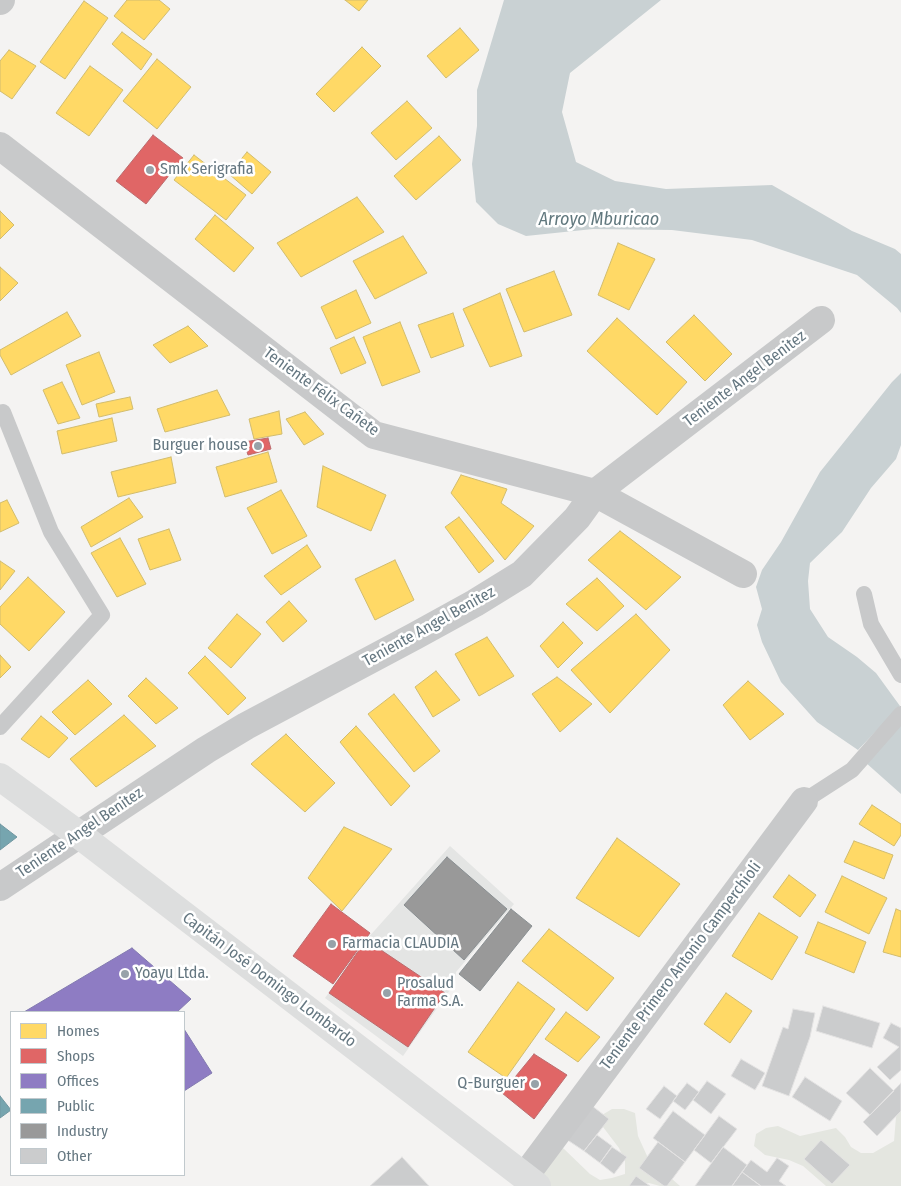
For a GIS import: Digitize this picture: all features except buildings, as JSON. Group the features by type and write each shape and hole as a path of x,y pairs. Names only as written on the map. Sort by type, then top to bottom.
{"street":[{"name":"Teniente Félix Cañete","path":"0,146 374,435 595,493 743,574"},
{"name":"Teniente Angel Benitez","path":"0,887 206,750 246,726 475,603 522,574 577,518 595,493 822,320"},
{"name":"Capitán José Domingo Lombardo","path":"0,777 78,834 531,1181"},
{"name":"Teniente Primero Antonio Camperchioli","path":"531,1181 804,801"}],"lane":[{"path":"0,727 102,615 50,532 3,412"},
{"path":"864,594 871,624 901,675"},
{"name":"Teniente Primero Antonio Camperchioli","path":"804,801 852,770 901,714"}],"shaded area":[{"path":"450,846 514,904 456,972 455,983 403,1056 325,998 367,939"},
{"path":"901,1108 901,1186 826,1186 803,1166 789,1160 765,1155 754,1146 756,1134 766,1128 778,1126 800,1136 836,1128 851,1147 861,1153 873,1153 894,1141 896,1117"},
{"path":"612,1109 624,1109 635,1113 638,1136 648,1158 680,1186 660,1186 649,1183 633,1186 544,1186 543,1159 563,1148 590,1174 600,1180 625,1174 625,1161 619,1148 603,1127 602,1115"}],"water":[{"name":"Arroyo Mburicao","path":"504,0 661,0 570,73 562,112 576,162 615,181 666,189 772,185 852,231 895,249 901,254 901,313 857,275 752,240 672,230 593,229 526,236 498,224 476,202 472,164 477,126 477,90"},
{"path":"901,373 901,445 896,459 871,488 842,532 810,563 808,581 810,609 828,637 876,673 900,706 858,750 817,722 781,682 762,642 757,625 762,609 756,587 762,570 781,542 820,472"},
{"path":"901,724 901,794 865,762"}],"place":[{"name":"Smk Serigrafia","path":"150,170"},
{"name":"Burguer house","path":"258,446"},
{"name":"Farmacia CLAUDIA","path":"332,944"},
{"name":"Yoayu Ltda.","path":"125,974"},
{"name":"Prosalud Farma S.A.","path":"387,993"},
{"name":"Q-Burguer","path":"535,1084"}]}
